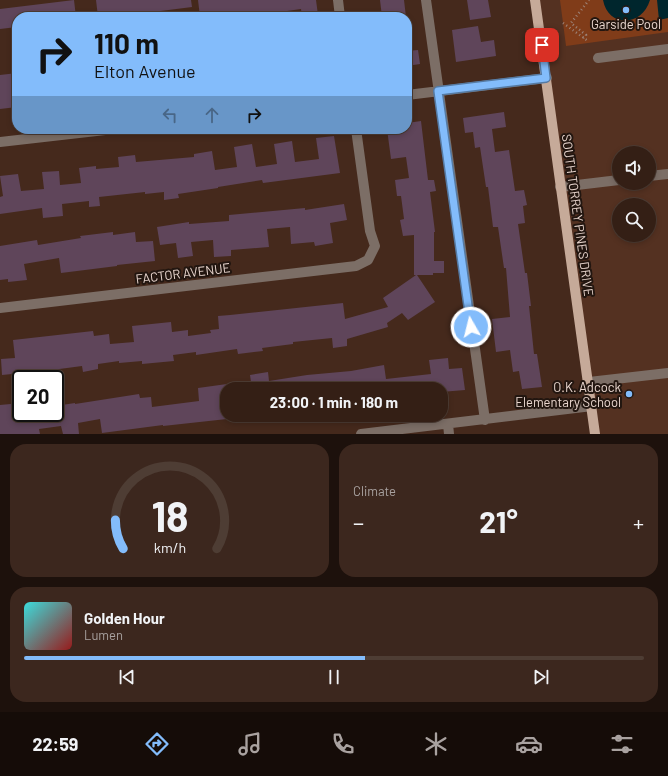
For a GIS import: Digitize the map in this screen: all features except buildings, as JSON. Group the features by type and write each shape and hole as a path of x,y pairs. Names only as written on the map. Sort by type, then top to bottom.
{"main road":[{"name":"SOUTH TORREY PINES DRIVE","path":"536,0 560,187 589,382 595,434"}],"street":[{"path":"338,0 339,12"},
{"path":"426,0 485,420"},
{"path":"598,58 668,49"},
{"path":"412,94 546,78"},
{"path":"0,142 70,134"},
{"name":"FACTOR AVENUE","path":"0,308 356,266 368,260 375,246 370,231 357,134"},
{"path":"656,175 668,174"},
{"path":"560,187 612,181"},
{"path":"589,382 668,373"},
{"path":"361,434 449,429 485,420 592,406"}],"path":[{"path":"583,38 586,35 571,23 589,0"},
{"path":"563,23 588,41"}],"shaded area":[{"path":"535,0 668,0 668,434 596,434"},
{"path":"560,0 668,0 668,32 566,46"}],"water":[{"name":"Garside Pool","path":"603,0 650,0 646,9 640,15 625,21 611,16 606,9"},
{"name":"Garside Pool","path":"657,0 668,0 668,18 659,20"}],"place":[{"name":"Garside Pool","path":"626,10"},
{"name":"O.K. Adcock Elementary School","path":"629,394"}],"route":[{"path":"471,327 438,91 546,78 542,45"}]}
